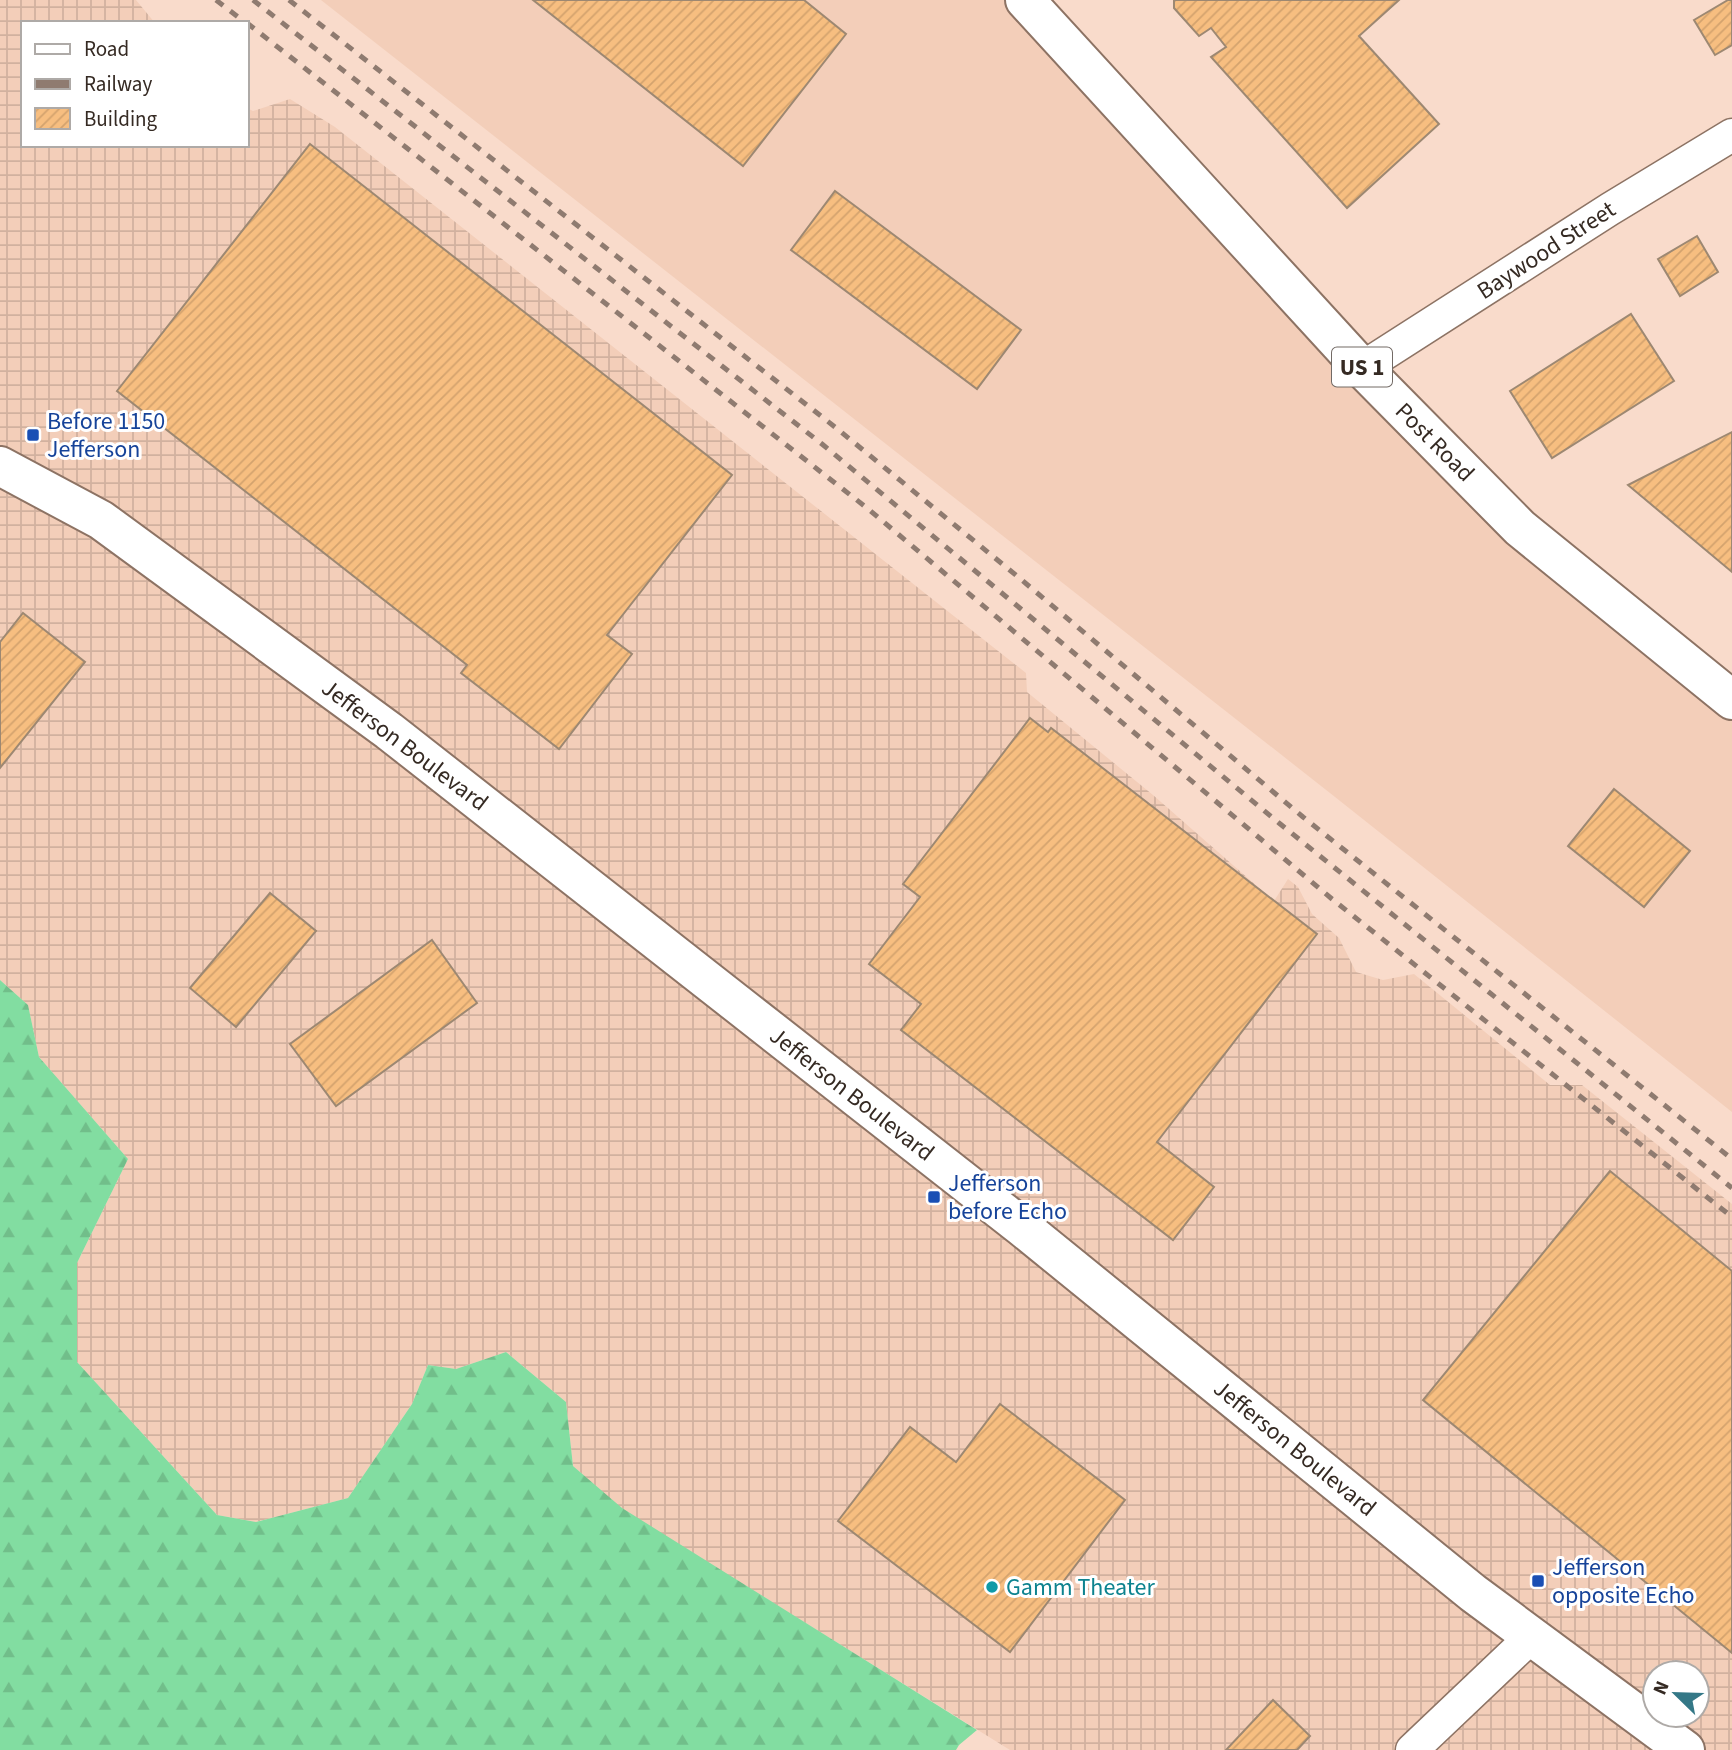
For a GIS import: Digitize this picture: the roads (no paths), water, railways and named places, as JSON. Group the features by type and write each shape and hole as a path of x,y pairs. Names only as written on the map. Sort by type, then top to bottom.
{"main road":[{"name":"Post Road","path":"1025,0 1362,368 1520,528 1732,700"},
{"name":"Jefferson Boulevard","path":"0,466 101,520 389,731 1022,1227 1462,1585 1685,1750"}],"street":[{"name":"Baywood Street","path":"1362,368 1610,209 1732,135"},
{"path":"1412,1750 1531,1637"}],"railway":[{"path":"216,0 243,21"},
{"path":"253,0 822,444 1279,823 1732,1188"},
{"path":"289,0 835,427 1303,817 1732,1159"},
{"path":"248,24 867,508 1332,899 1732,1217"}],"place":[{"name":"Before 1150 Jefferson","path":"33,435"},
{"name":"Jefferson before Echo","path":"934,1197"},
{"name":"Jefferson opposite Echo","path":"1538,1581"},
{"name":"Gamm Theater","path":"992,1587"}]}
